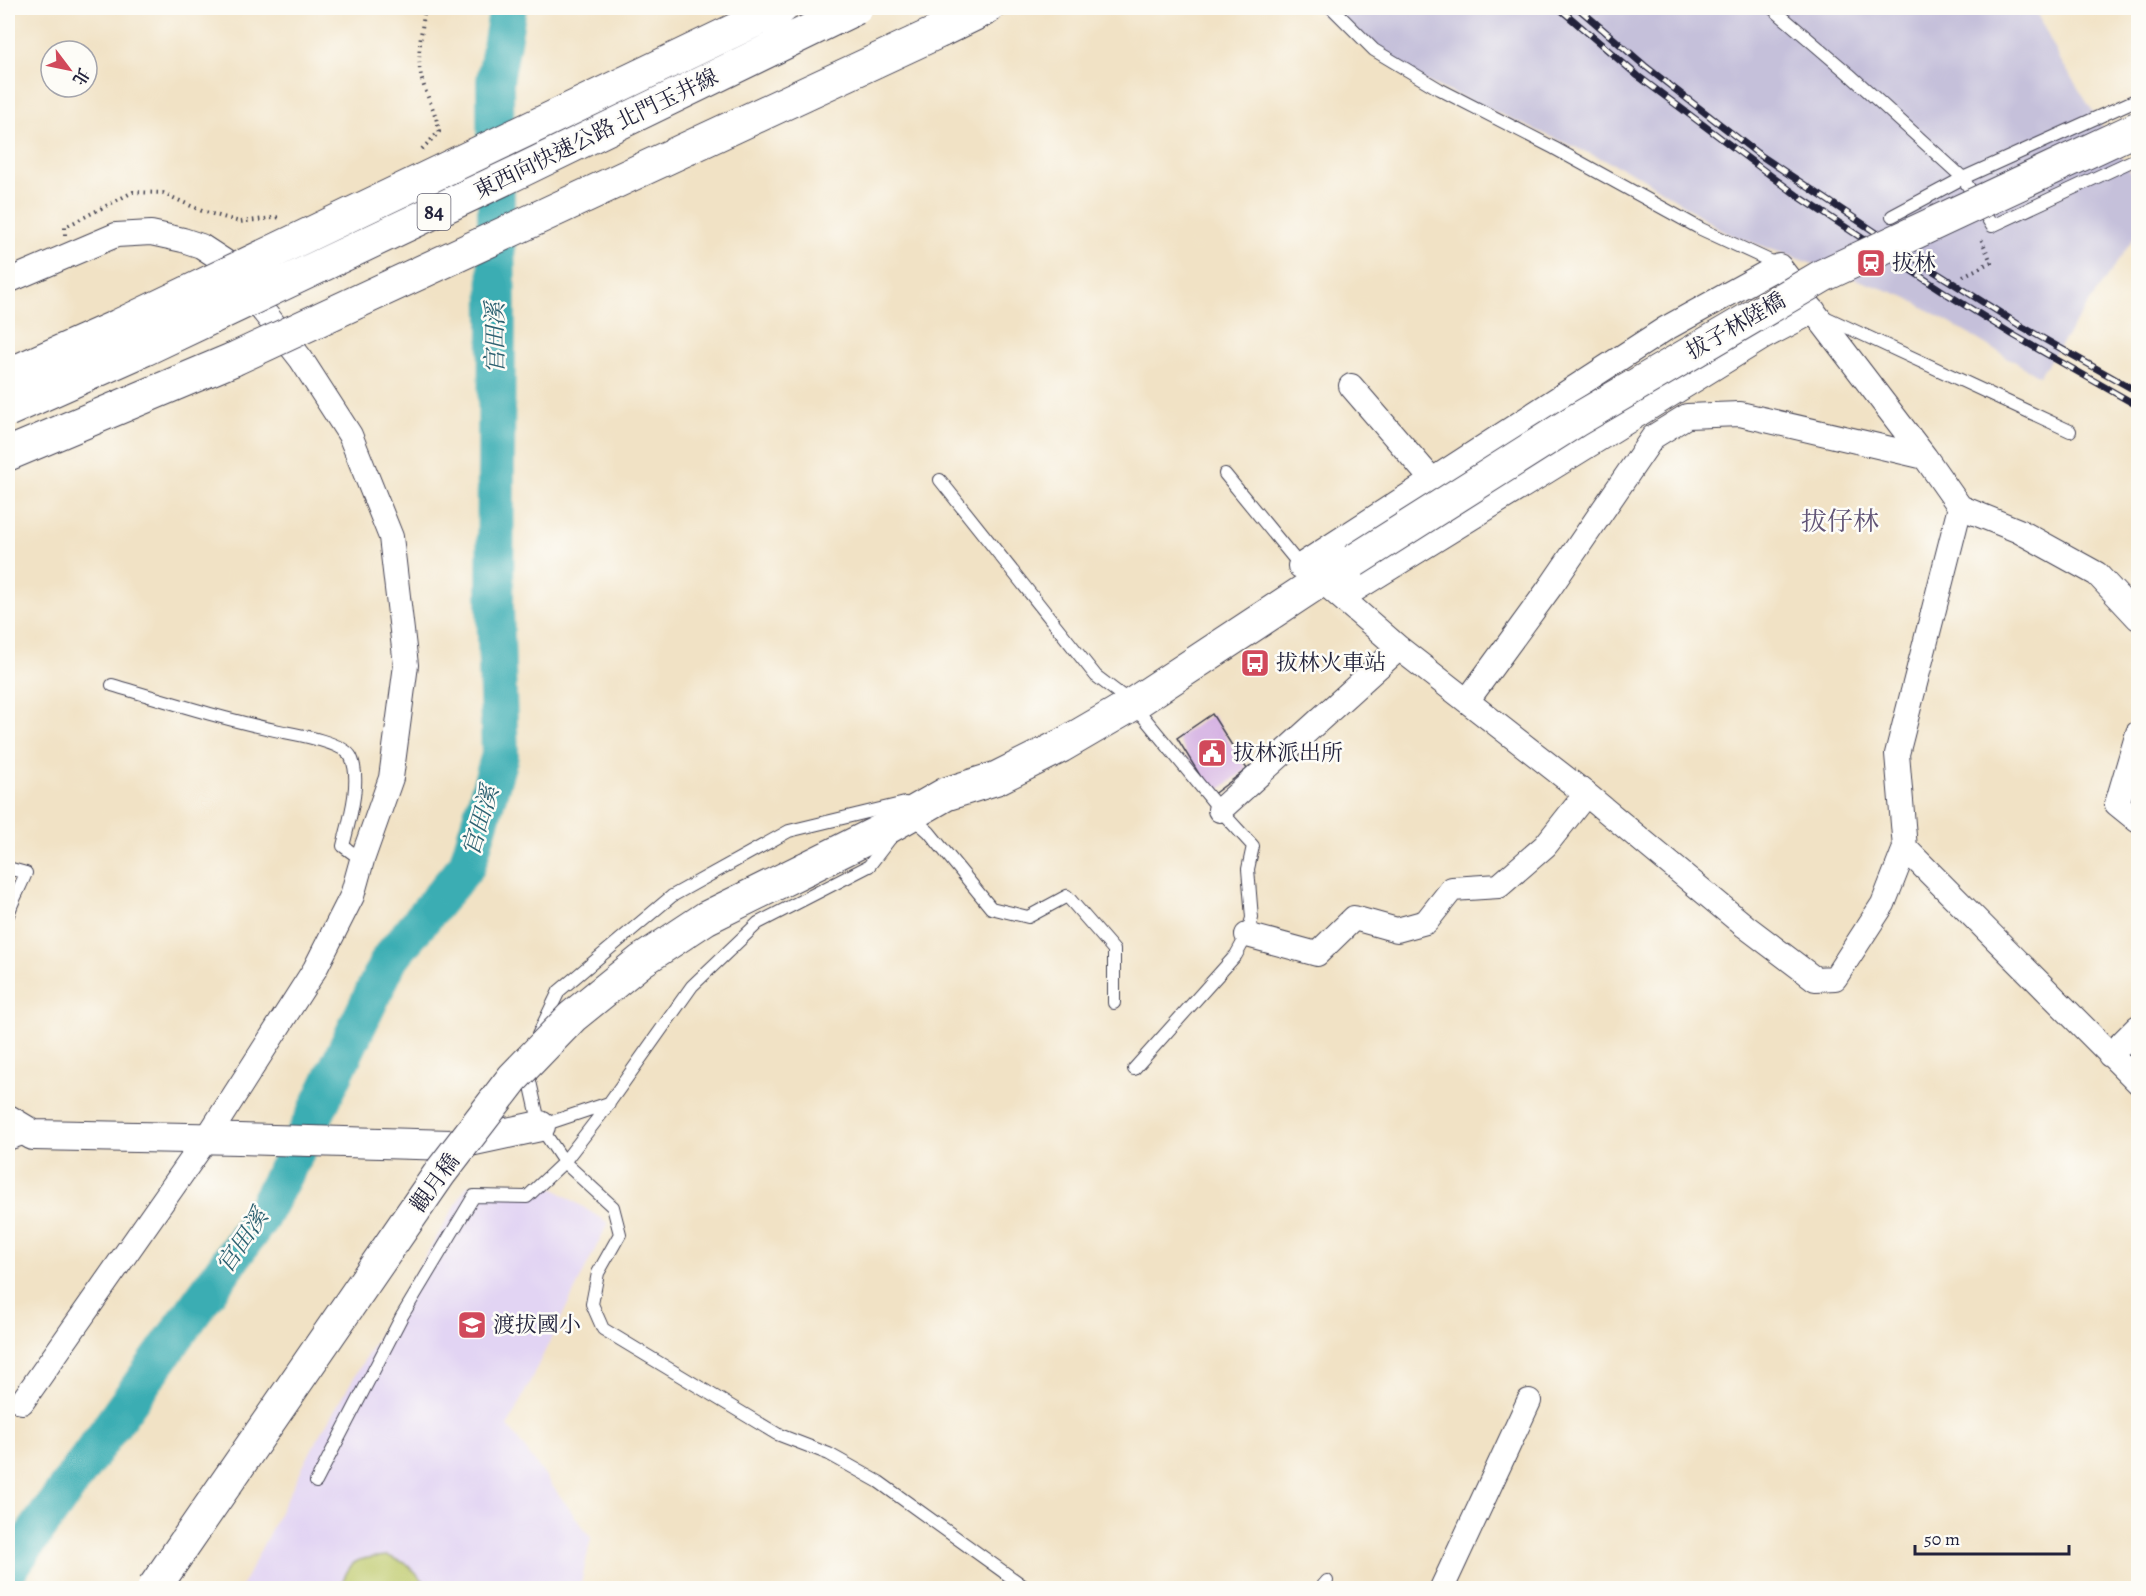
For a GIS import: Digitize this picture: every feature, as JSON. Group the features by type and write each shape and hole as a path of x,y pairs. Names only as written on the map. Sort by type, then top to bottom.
{"main road":[{"name":"東西向快速公路 北門玉井線","path":"8,375 118,326 781,8"},
{"name":"東西向快速公路 北門玉井線","path":"8,411 145,349 493,184 856,8"},
{"path":"8,454 234,359 987,8"},
{"name":"拔子林陸橋","path":"1133,704 1321,581 1575,421 1824,275 2139,128"},
{"name":"觀月穚","path":"154,1588 440,1173 513,1078 572,1017 641,961 706,918 883,830 946,794 997,778 1061,746 1133,704"}],"street":[{"path":"8,281 116,235 150,233 183,240 224,261 301,359 350,435 391,537 406,665 391,778 362,860 352,896 315,969 207,1138 22,1402"},
{"path":"1321,581 1433,480 1665,329 1795,270 1814,311 1925,457 1960,507 2019,531 2097,574 2139,618"},
{"path":"1321,581 1814,311"},
{"path":"1351,386 1433,480"},
{"path":"1467,701 1551,586 1653,437 1687,416 1740,414 1925,457"},
{"path":"1321,581 1399,648 1586,794 1745,926 1815,979 1835,978 1883,904 1905,848 1897,754 1960,507"},
{"path":"1221,810 1399,648"},
{"path":"2139,733 2117,804 2139,821"},
{"path":"1247,935 1317,954 1354,918 1397,930 1426,922 1452,889 1499,886 1545,846 1586,794"},
{"path":"1905,848 2139,1082"},
{"path":"2110,1055 2139,1027"},
{"path":"8,1120 20,1139 207,1138 451,1145 540,1126"},
{"path":"1442,1588 1529,1401"}],"lane":[{"path":"1332,8 1374,50 1439,89 1554,148 1701,229 1795,270 1838,282 1871,263"},
{"path":"1772,8 1849,74 1963,178 1992,226 2139,158"},
{"path":"1892,216 1963,178 2139,99"},
{"path":"1814,311 2070,431"},
{"path":"1225,474 1321,581"},
{"path":"940,480 1096,676 1133,704 1253,846 1248,869 1252,918 1247,935 1236,955 1134,1069"},
{"path":"112,685 243,724 310,737 343,749 350,754 356,777 343,846 362,860"},
{"path":"946,794 789,831 672,896 559,991 534,1043 529,1077 540,1126 564,1162 613,1207 620,1233 598,1273 592,1304 603,1329 777,1434 828,1454 879,1482 1026,1588"},
{"path":"316,1482 402,1316 474,1196 527,1197 564,1162 700,978 758,923 869,866 909,815 929,831 991,908 1028,917 1067,896 1114,950 1114,1002"},
{"path":"8,868 26,873 11,903 8,915"},
{"path":"540,1126 609,1103"}],"path":[{"path":"414,154 423,149 439,132 437,117 422,81 420,52 425,8"},
{"path":"65,257 65,227 133,192 164,193 202,211 240,222 283,217"},
{"path":"1963,276 1991,262 1979,233"}],"shaded area":[{"path":"1312,8 2034,8 2061,61 2138,183 2138,232 2039,376 1906,297 1728,234 1638,175 1398,69"},
{"name":"渡拔國小","path":"467,1186 550,1186 608,1223 508,1426 591,1538 580,1588 241,1588 313,1447"}],"green space":[{"path":"388,1556 405,1563 431,1588 340,1588 348,1570 356,1562 362,1559"}],"building":[{"name":"拔林派出所","path":"1212,714 1247,769 1212,795 1177,738"}],"waterway":[{"name":"官田溪","path":"8,1570 261,1217 309,1127 390,958 467,865 500,755 495,607 497,323 495,81 508,8"}],"railway":[{"path":"1559,8 1638,76 1798,196 1947,294 2015,336 2138,406"},
{"path":"1578,8 1645,66 1757,153 1932,270 2021,326 2138,392"}],"place":[{"name":"拔林","path":"1871,263"},
{"name":"拔林火車站","path":"1255,663"},
{"name":"拔林派出所","path":"1212,753"},
{"name":"渡拔國小","path":"472,1325"}],"district":[{"name":"拔仔林","path":"1840,521"}]}
